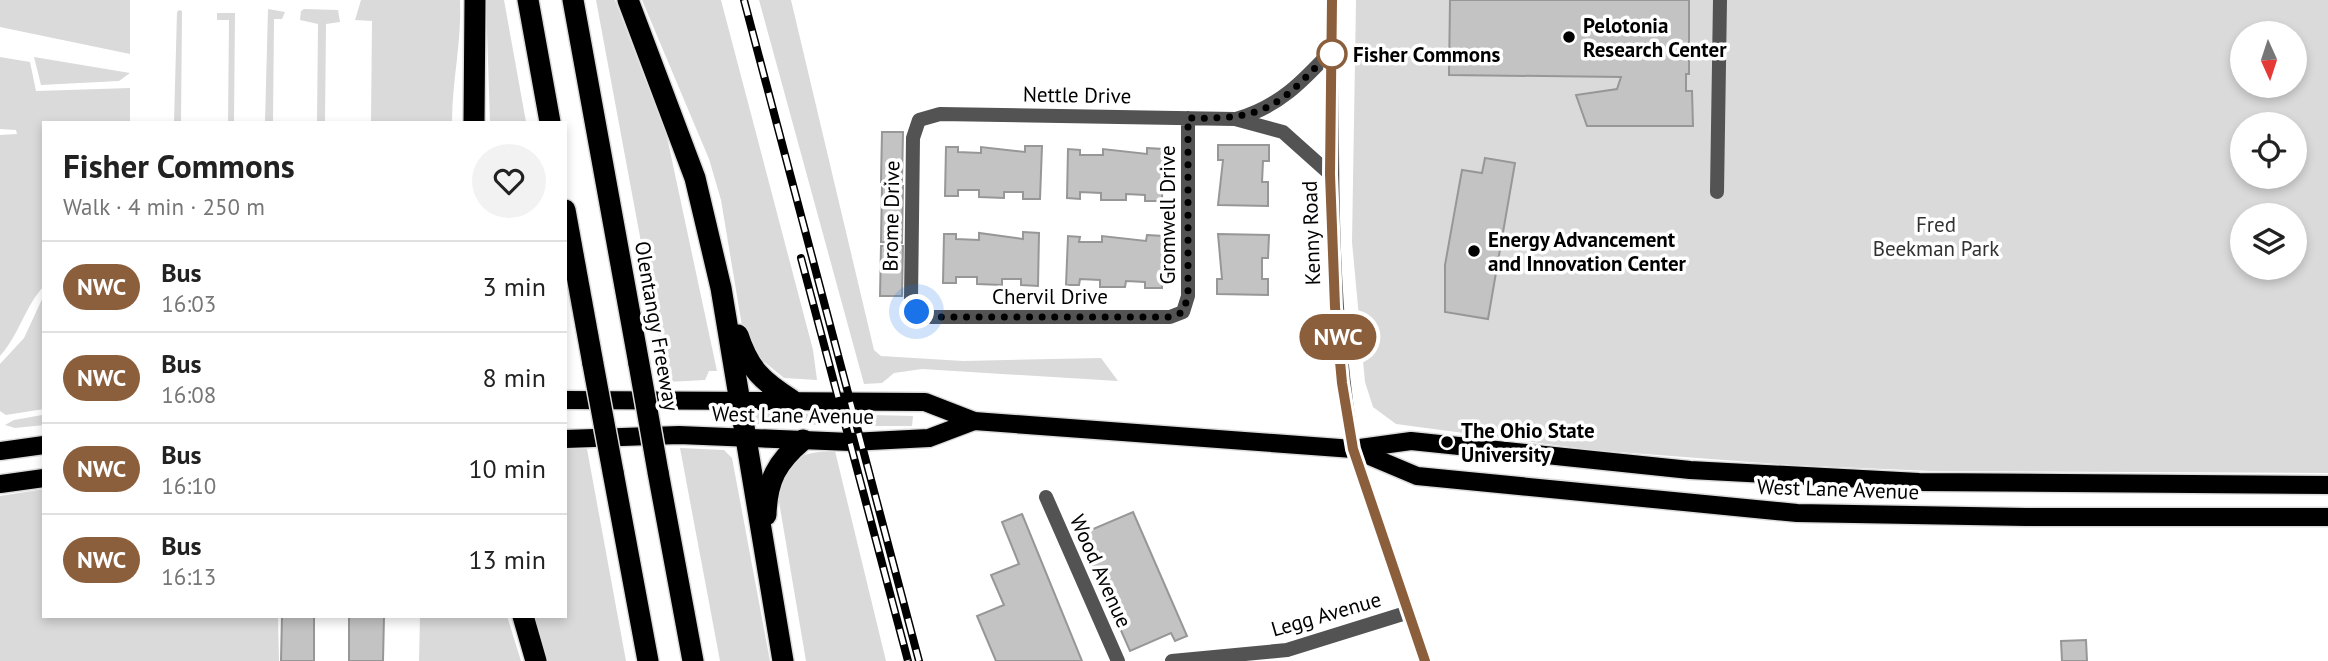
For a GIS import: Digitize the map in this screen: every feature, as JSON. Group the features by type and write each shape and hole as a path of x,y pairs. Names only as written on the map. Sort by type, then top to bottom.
{"highway":[{"path":"474,121 475,0"},
{"path":"527,0 550,121"},
{"name":"Olentangy Freeway","path":"573,0 694,661"},
{"path":"628,0 695,178 721,288 783,661"},
{"path":"567,221 648,661"},
{"path":"721,288 746,361 768,385 792,400"},
{"path":"766,559 766,499 771,477 783,456 803,440"},
{"path":"524,618 536,661"}],"main road":[{"name":"West Lane Avenue","path":"567,400 925,402 974,421 1353,449 1411,441 1690,470 1919,482 2328,485"},
{"name":"West Lane Avenue","path":"567,439 679,435 851,442 929,438 974,421"},
{"path":"0,451 42,445"},
{"name":"West Lane Avenue","path":"1353,449 1417,476 1797,513 2026,517 2328,517"},
{"name":"Kenny Road","path":"1353,449 1406,613 1425,661"},
{"path":"0,484 42,478"}],"street":[{"name":"Kenny Road","path":"1332,0 1330,174 1335,307 1353,449"},
{"path":"1717,192 1720,0"},
{"name":"Nettle Drive","path":"1235,119 1278,102 1297,88 1332,50"},
{"name":"Nettle Drive","path":"919,120 940,114 1235,119 1283,132 1330,174"},
{"name":"Gromwell Drive","path":"1183,312 1188,296 1188,118"},
{"name":"Brome Drive","path":"917,312 911,300 913,138 919,120"},
{"name":"Chervil Drive","path":"917,312 931,317 1170,317 1183,312"},
{"name":"Wood Avenue","path":"1046,498 1118,661"},
{"name":"Legg Avenue","path":"1172,661 1287,650 1406,613"}],"green space":[{"path":"0,0 130,0 130,54 0,27"},
{"path":"361,0 460,0 452,121 371,121 372,21 355,20"},
{"path":"486,0 504,0 526,121 490,121"},
{"path":"596,0 615,0 667,137 717,371 709,371 705,380 667,382"},
{"path":"642,0 721,0 813,350 817,380 784,378 762,360 754,364 745,344 721,200 709,159"},
{"path":"759,0 791,0 874,350 881,356 963,361 1101,358 1118,381 922,369 894,373 882,383 864,384"},
{"name":"Fred Beekman Park","path":"1356,0 2328,0 2328,473 1931,471 1791,465 1592,450 1396,424 1373,407 1365,382 1352,242"},
{"path":"268,9 285,12 282,19 274,19 273,121 265,121"},
{"path":"338,10 340,22 326,24 325,121 317,121 318,24 300,20 301,11"},
{"path":"182,11 181,121 174,121 177,12"},
{"path":"217,13 235,13 234,121 228,121 229,20 217,20"},
{"path":"0,57 30,62 36,91 130,88 130,121 42,121 42,288 0,356 0,135 17,134 16,130 0,129"},
{"path":"34,57 130,73 119,81 41,85"},
{"path":"42,299 42,409 6,415 0,411 0,364 24,338"},
{"path":"751,413 834,414 837,425 753,424"},
{"path":"42,415 42,425 15,428 5,425 14,420"},
{"path":"872,415 913,416 912,426 874,426"},
{"path":"680,448 724,450 732,458 770,661 720,661"},
{"path":"567,449 587,449 626,661 545,661 534,618 567,618"},
{"path":"835,451 886,661 806,661 777,490 787,469 798,458 812,453"},
{"path":"42,489 42,618 278,618 279,661 0,661 0,496"},
{"path":"420,618 508,618 521,661 419,661"}],"building":[{"name":"Pelotonia Research Center","path":"1450,0 1689,0 1689,74 1686,74 1686,91 1692,91 1693,126 1587,126 1576,95 1617,89 1621,77 1449,75"},
{"path":"882,132 903,132 902,182 881,182"},
{"path":"1218,145 1269,145 1269,161 1263,161 1262,182 1268,182 1268,206 1218,205 1223,160 1218,160"},
{"path":"1025,146 1042,146 1040,199 1023,199 1023,192 1004,192 1004,198 979,197 979,190 958,190 958,196 945,196 946,147 958,147 958,152 981,153 981,147 1025,152"},
{"path":"1147,148 1163,149 1162,201 1145,201 1145,195 1126,194 1126,200 1101,200 1101,193 1080,192 1080,199 1067,198 1068,149 1080,150 1080,155 1103,155 1103,149 1147,154"},
{"name":"Energy Advancement and Innovation Center","path":"1485,158 1515,163 1488,319 1445,312 1445,265 1462,170 1482,173"},
{"path":"882,185 903,186 902,243 881,242"},
{"path":"1023,232 1039,233 1038,286 1021,285 1021,279 1002,279 1002,285 977,284 977,277 956,277 956,283 943,283 944,234 956,234 956,239 979,240 979,233 1023,239"},
{"path":"1218,234 1269,235 1268,258 1262,258 1262,279 1268,279 1268,295 1217,294 1217,279 1222,279"},
{"path":"1147,235 1163,236 1162,288 1145,288 1145,282 1126,281 1125,287 1100,287 1100,280 1080,279 1079,285 1066,285 1068,236 1080,237 1079,242 1102,242 1102,236 1146,241"},
{"path":"881,246 903,246 902,296 880,296"},
{"path":"1133,512 1187,636 1175,641 1171,633 1130,651 1079,535"},
{"path":"1022,514 1082,661 996,661 977,616 1004,605 991,575 1019,564 1002,522"},
{"path":"282,618 314,618 314,661 281,661"},
{"path":"349,618 384,618 383,661 349,661"},
{"path":"2086,640 2087,661 2062,661 2061,641"}],"railway":[{"path":"744,0 919,661"},
{"path":"801,258 908,661"}],"bus line":[{"name":"NWC","path":"1332,0 1330,174 1335,307 1342,383 1353,449 1406,613 1425,661"}],"place":[{"name":"Pelotonia Research Center","path":"1569,37"},
{"name":"Fisher Commons","path":"1332,54"},
{"name":"Energy Advancement and Innovation Center","path":"1474,251"},
{"name":"The Ohio State University","path":"1447,442"}],"route":[{"path":"917,312 931,317 1170,317 1183,312 1188,296 1188,118 1235,119 1264,110 1297,88 1332,50 1332,54"}]}
